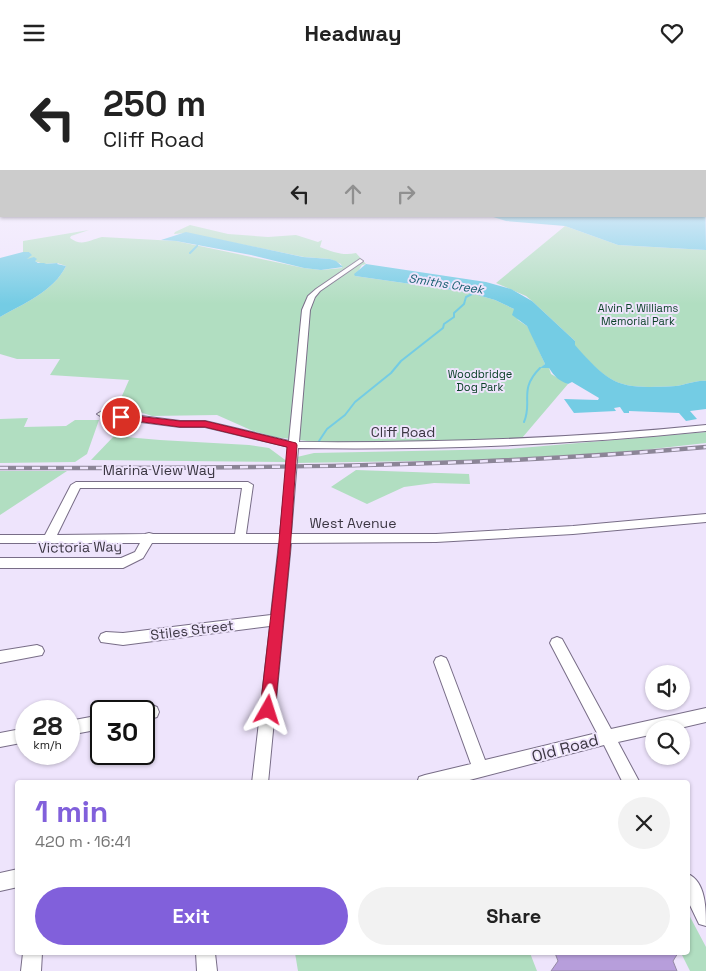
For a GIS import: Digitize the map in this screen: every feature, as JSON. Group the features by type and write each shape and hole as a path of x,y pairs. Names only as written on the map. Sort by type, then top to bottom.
{"street":[{"path":"260,780 306,310 312,296 360,261"},
{"name":"Cliff Road","path":"102,414 180,424 205,424 292,445 447,446 706,428"},
{"name":"Marina View Way","path":"49,539 76,485 248,485 240,538"},
{"name":"West Avenue","path":"0,539 149,537 436,538 573,530 706,518"},
{"name":"Victoria Way","path":"0,563 123,563 139,555 149,537"},
{"name":"Stiles Street","path":"106,638 123,639 277,620"},
{"path":"557,643 630,780"},
{"path":"0,657 38,651"},
{"path":"441,662 481,770"},
{"name":"Old Road","path":"438,780 608,737 706,715"},
{"path":"0,740 15,737"},
{"path":"0,882 15,879"},
{"path":"690,887 706,917"},
{"path":"31,971 33,955"},
{"path":"206,955 207,971"}],"green space":[{"name":"Woodbridge Dog Park","path":"190,225 228,234 268,237 296,235 318,242 322,240 320,247 325,249 342,254 356,253 366,264 362,265 355,276 467,292 495,300 514,309 518,320 527,326 545,364 541,368 549,368 551,374 568,384 522,438 447,444 323,443 275,437 253,431 217,415 152,416 118,405 129,380 50,375 60,359 17,359 0,354 0,317 46,290 61,275 66,266 57,263 44,264 27,259 26,257 31,256 29,252 23,252 23,241 89,230 70,238 78,242 102,237 176,241 304,268 321,270 342,268 341,264 330,259 304,257 186,233 174,234"},
{"name":"Alvin P. Williams Memorial Park","path":"565,226 618,245 706,250 706,381 657,387 641,387 618,382 598,370 574,345 575,341 526,296 496,283"},
{"path":"28,418 24,427 66,426 75,420 99,420 87,454 75,462 0,463 0,419"},
{"path":"706,432 706,443 625,452 483,460 293,463 297,457 314,453 509,449"},
{"path":"114,436 249,445 269,448 288,462 91,460"},
{"path":"356,470 469,474 470,484 434,483 404,487 367,504 331,487"},
{"path":"0,471 67,471 0,515"},
{"path":"690,917 706,947 706,971 690,971 682,955 690,955"},
{"path":"295,955 531,955 537,971 298,971"}],"water":[{"path":"500,219 706,219 706,250 618,245 565,226"},
{"path":"186,232 303,257 330,259 343,267 321,270 304,268 251,255 161,240"},
{"path":"29,252 32,255 27,259 34,257 38,263 58,263 66,266 61,275 46,290 0,317 0,258"},
{"name":"Smiths Creek","path":"366,264 486,282 511,289 532,301 575,341 575,345 598,370 608,377 618,382 641,387 676,386 706,381 706,409 690,411 697,419 686,421 679,413 629,411 629,413 624,413 620,407 614,408 616,411 574,413 564,399 598,400 599,398 572,382 568,384 562,381 549,368 540,368 545,364 527,326 512,315 514,309 495,300 467,292 355,276 354,274"}],"building":[{"path":"556,955 677,955 673,961 677,971 551,971 558,961"}],"waterway":[{"path":"190,253 199,244"},
{"name":"Smiths Creek","path":"319,441 327,429 345,415 355,402 391,373 401,361 443,328 444,324 454,317 454,313 464,304 466,297 474,293"},
{"path":"524,422 529,383 540,368"}],"railway":[{"path":"0,468 177,468 442,463 618,454 706,447"}],"route":[{"path":"121,417 180,424 205,424 234,430 269,441 292,445 284,553 268,710"}]}
